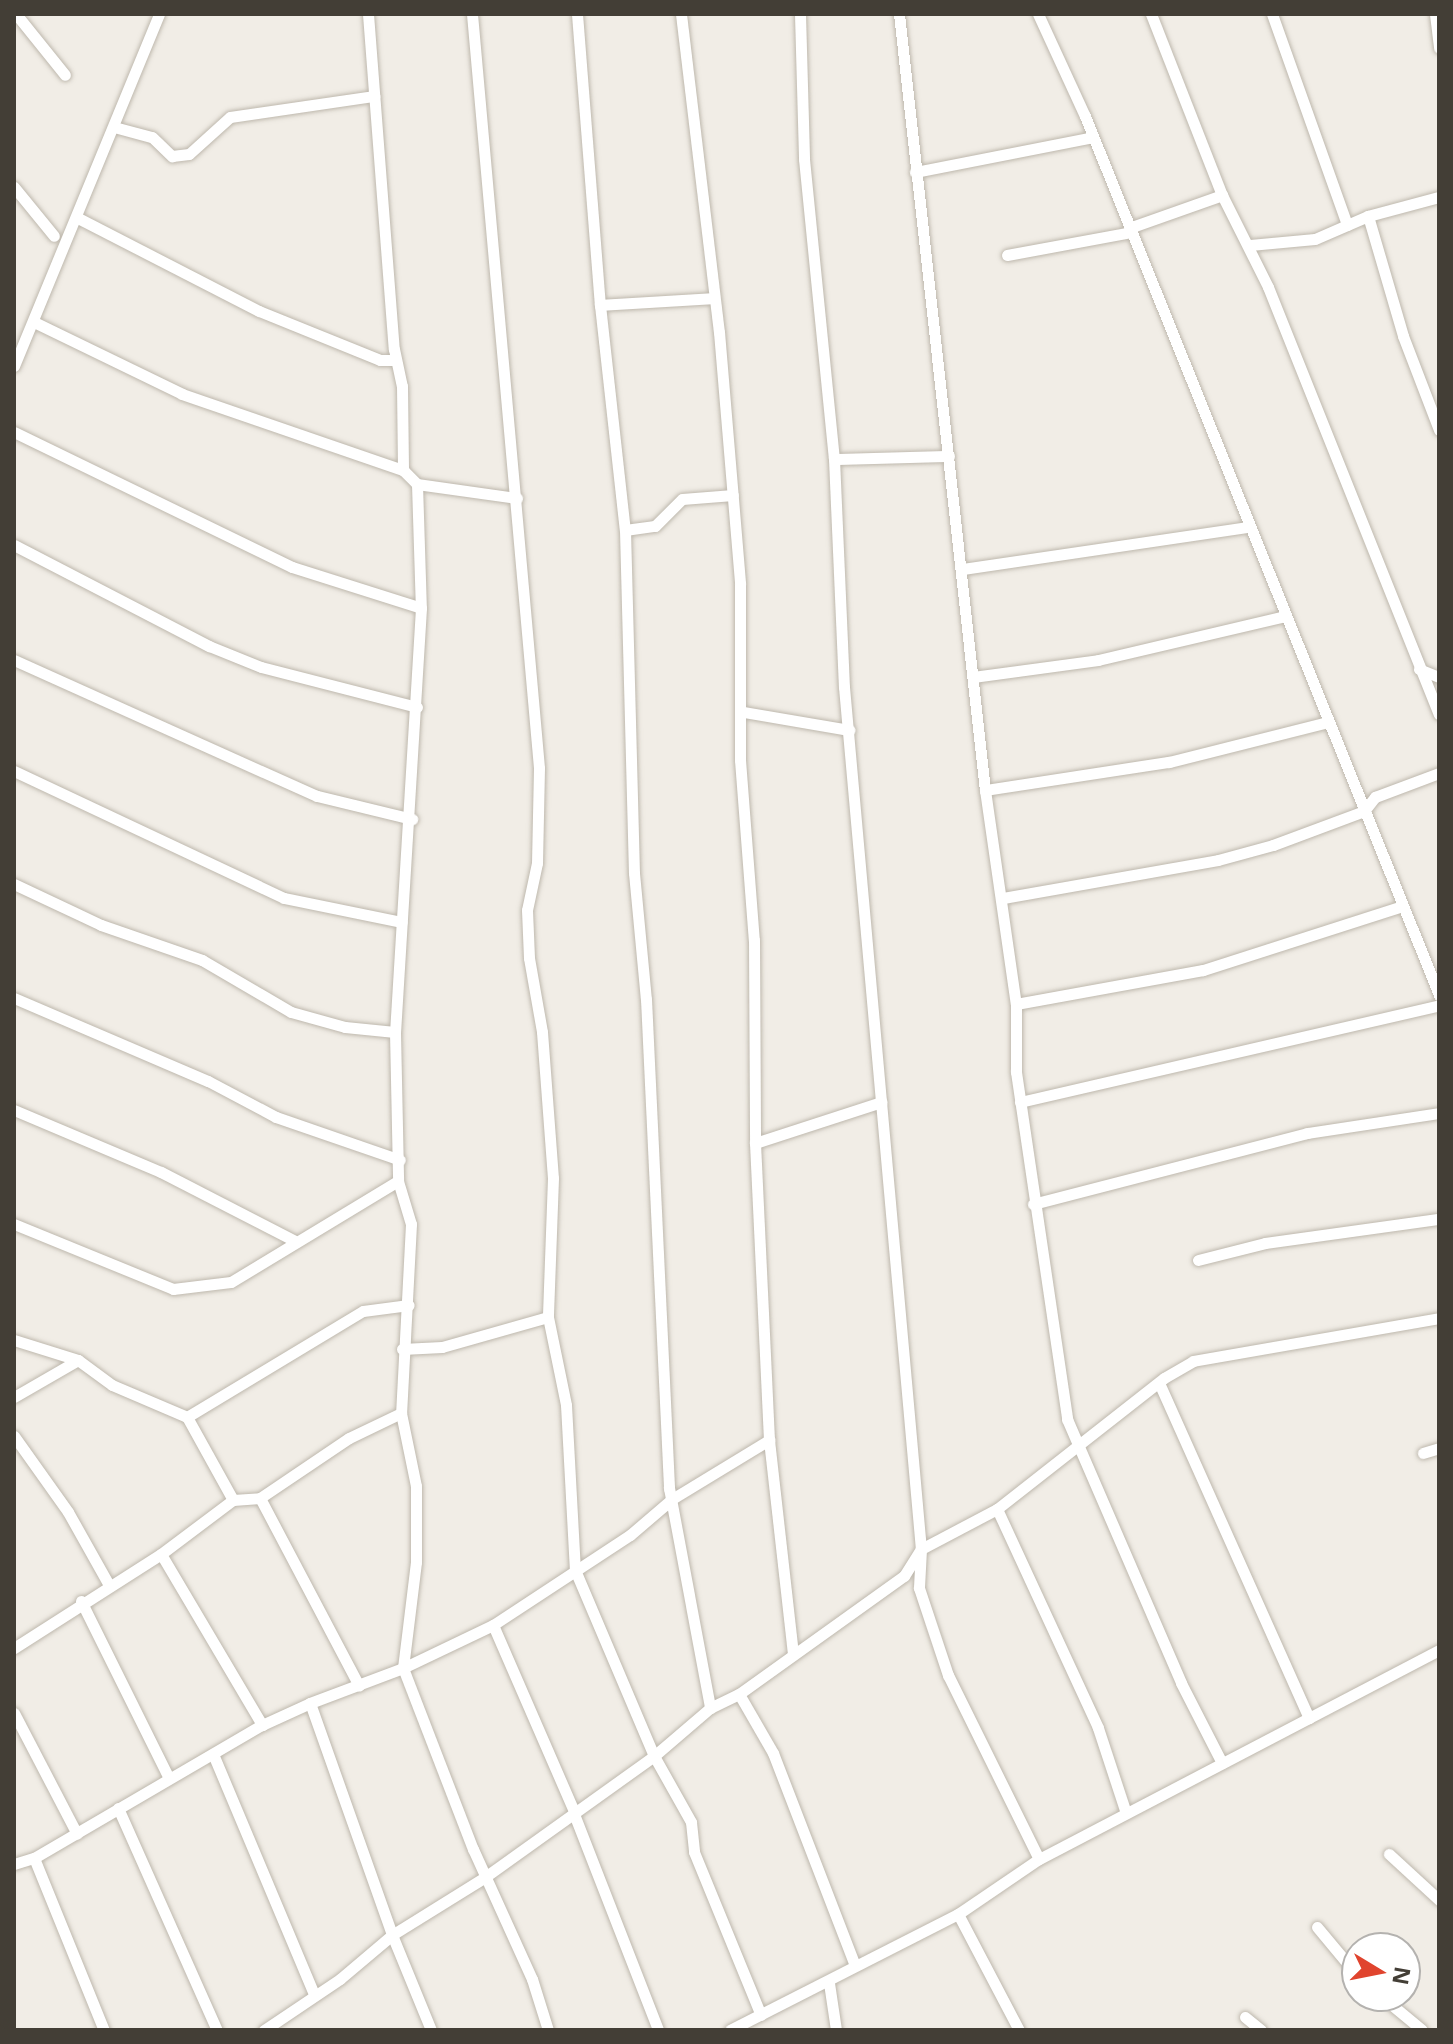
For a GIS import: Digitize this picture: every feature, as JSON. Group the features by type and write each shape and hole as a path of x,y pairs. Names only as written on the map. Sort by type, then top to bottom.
{"street":[{"path":"16,14 65,75"},
{"path":"14,366 78,218 159,14"},
{"path":"368,14 396,360 402,386 403,470"},
{"path":"472,14 539,768 537,863 527,910 553,1178 548,1317 566,1405 575,1570 654,1756 691,1822 694,1852 761,2015"},
{"path":"577,14 600,305 625,530 634,873 646,999 672,1499 710,1708"},
{"path":"681,14 733,495 744,712 740,760 754,940 755,1143 769,1440 793,1654"},
{"path":"800,14 804,159 834,459 849,730 921,1549 919,1588 927,1623 1039,1859"},
{"path":"899,14 963,569 985,790 1016,1004 1020,1102 1033,1204 1075,1445 1222,1763"},
{"path":"1038,14 1093,137 1439,995"},
{"path":"1151,14 1222,195 1250,245 1439,714"},
{"path":"1272,14 1347,225"},
{"path":"1435,14 1439,48"},
{"path":"114,127 152,137 172,156 189,154 230,117 374,96"},
{"path":"915,172 1093,137"},
{"path":"14,187 54,236"},
{"path":"1007,255 1130,230 1222,195"},
{"path":"1250,245 1315,239 1368,216 1439,197"},
{"path":"1368,216 1403,336 1439,430"},
{"path":"78,218 259,311 380,360 396,360"},
{"path":"600,305 714,298"},
{"path":"34,322 182,394 403,470 417,484 517,498"},
{"path":"14,432 292,567 421,608"},
{"path":"834,459 949,456"},
{"path":"417,484 421,608 412,819 395,1032 400,1160 398,1181 411,1224 401,1413 416,1486 416,1562 403,1668 485,1877 532,1979 548,2030"},
{"path":"625,530 655,526 682,499 733,495"},
{"path":"963,569 1248,527"},
{"path":"14,545 209,646 261,667 417,707"},
{"path":"973,677 1098,660 1286,616"},
{"path":"14,660 317,796 412,819"},
{"path":"1419,669 1439,677"},
{"path":"744,712 849,730"},
{"path":"985,790 1169,762 1328,722"},
{"path":"14,771 284,898 402,922"},
{"path":"1003,898 1218,860 1364,811 1375,797 1439,773"},
{"path":"14,884 101,925 202,960 291,1012 345,1027 395,1032"},
{"path":"1016,1004 1203,970 1402,906"},
{"path":"14,998 208,1081 276,1117 400,1160"},
{"path":"1020,1102 1439,1005"},
{"path":"755,1143 881,1102"},
{"path":"14,1110 161,1172 295,1241"},
{"path":"1033,1204 1307,1133 1439,1113"},
{"path":"14,1224 91,1260 173,1289 231,1282 398,1181"},
{"path":"1198,1260 1265,1243 1439,1219"},
{"path":"187,1417 363,1311 409,1305"},
{"path":"402,1349 442,1347 548,1317"},
{"path":"264,2030 392,1935 485,1877 654,1756 710,1708 739,1694 904,1576 921,1549 997,1509 1075,1445 1193,1361 1439,1318"},
{"path":"14,1340 78,1360 112,1385 187,1417 233,1500"},
{"path":"14,1397 78,1360"},
{"path":"1160,1385 1309,1718"},
{"path":"14,1648 81,1601 161,1554 233,1500 260,1498 349,1438 401,1413"},
{"path":"14,1436 68,1512 109,1585"},
{"path":"14,1864 34,1858 77,1834 262,1725 310,1703 403,1668 493,1625 630,1535 672,1499 769,1440"},
{"path":"1423,1453 1439,1448"},
{"path":"260,1498 359,1686"},
{"path":"997,1509 1098,1728 1126,1813"},
{"path":"161,1554 262,1725"},
{"path":"81,1601 169,1778"},
{"path":"493,1625 574,1812 658,2030"},
{"path":"730,2030 829,1983 854,1963 958,1914 1039,1859 1439,1650"},
{"path":"739,1694 773,1753 854,1963"},
{"path":"310,1703 392,1935 431,2030"},
{"path":"14,1713 77,1834"},
{"path":"213,1754 314,1994"},
{"path":"118,1808 217,2030"},
{"path":"1389,1854 1439,1900"},
{"path":"34,1858 104,2030"},
{"path":"958,1914 1019,2030"},
{"path":"1317,1927 1341,1956"},
{"path":"829,1983 836,2030"},
{"path":"1400,2012 1422,2030"},
{"path":"1245,2017 1261,2030"}]}
